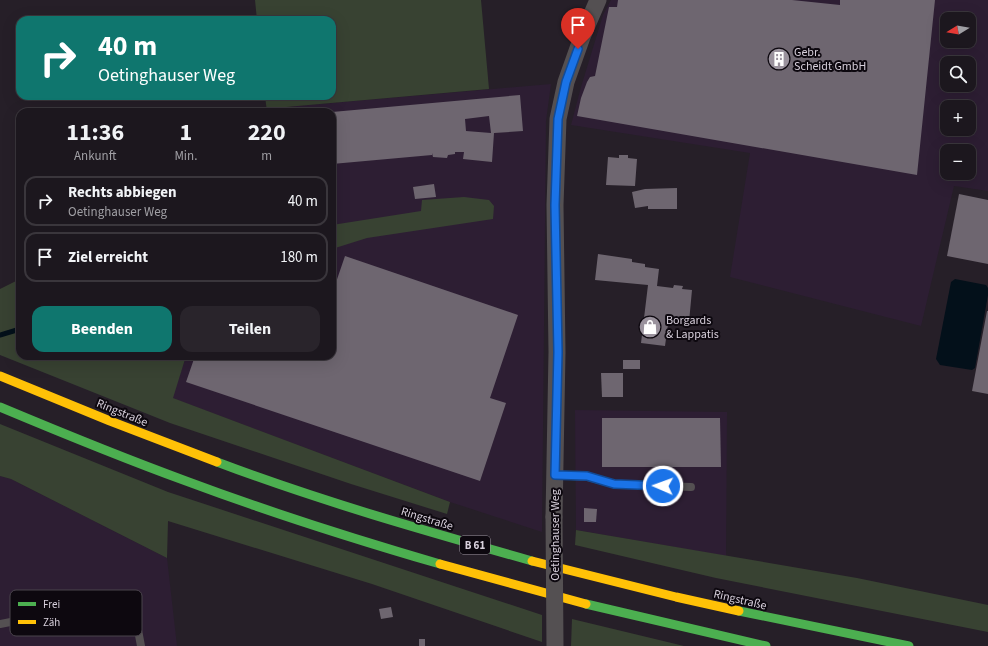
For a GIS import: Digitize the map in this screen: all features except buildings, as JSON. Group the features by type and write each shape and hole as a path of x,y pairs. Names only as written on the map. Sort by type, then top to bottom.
{"highway":[{"name":"Ringstraße","path":"0,376 139,433 216,462 322,499 424,531 628,586 748,614 909,646"},
{"name":"B 61","path":"0,407 62,434 196,485 299,522 382,548 614,612 766,646"}],"street":[{"name":"Oetinghauser Weg","path":"555,646 554,517 558,352 555,205 558,119 568,77 582,37 598,0"}],"lane":[{"path":"555,475 587,476 614,484 692,487"},
{"path":"0,624 10,622"},
{"path":"139,636 141,646"}],"shaded area":[{"path":"611,0 988,0 988,191 954,186 921,326 730,277 750,153 571,125 603,15"},
{"path":"551,84 546,121 542,532 450,502 172,398 185,360 336,360 336,108 274,108"},
{"path":"955,279 986,285 988,288 975,368 972,370 940,365 936,359 951,282"},
{"path":"575,410 727,412 726,556 576,530"},
{"path":"0,476 11,479 167,558 177,646 0,646"}],"green space":[{"path":"255,0 481,0 489,89 266,108 266,100 336,100 336,16 257,16"},
{"path":"464,197 489,200 494,206 493,219 367,238 336,248 336,224 421,211 422,200"},
{"path":"16,281 16,360 185,360 173,398 450,502 447,514 351,484 170,423 0,355 0,289"},
{"path":"0,424 168,492 542,615 542,642 372,584 168,521 167,558 11,479 0,476"},
{"path":"576,530 857,578 988,605 988,632 716,578 575,545"},
{"path":"572,619 684,646 571,646"}],"waterway":[{"path":"0,335 16,330"}],"traffic: fast":[{"path":"0,407 69,436 249,504 440,564"},
{"path":"217,462 334,503 532,561"},
{"path":"586,604 766,646"},
{"path":"739,611 909,646"}],"traffic: slow":[{"path":"0,376 110,421 217,462"},
{"path":"532,561 739,611"},
{"path":"440,564 586,604"}],"place":[{"name":"Gebr. Scheidt GmbH","path":"779,59"},
{"name":"Borgards & Lappatis","path":"650,327"}],"route":[{"path":"578,49 566,82 558,119 555,205 558,352 555,475 587,476 614,484 663,486"}]}
